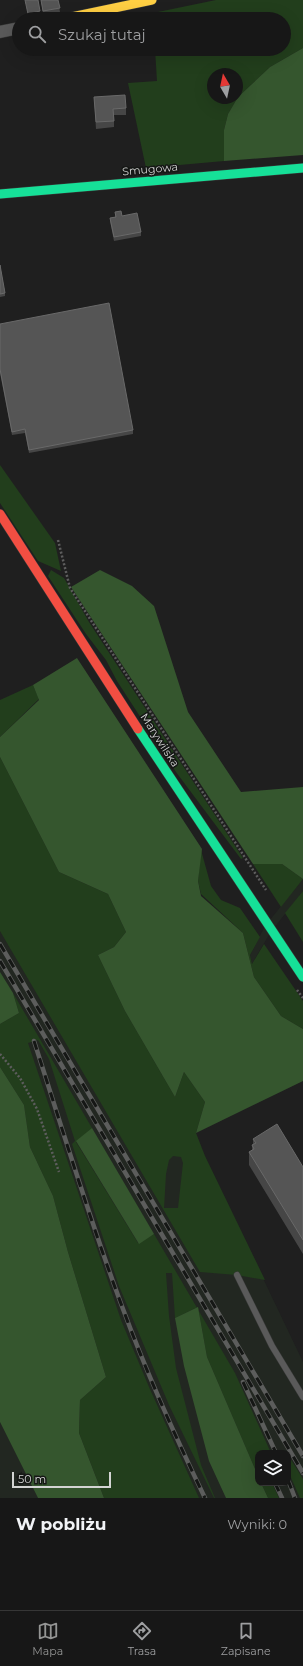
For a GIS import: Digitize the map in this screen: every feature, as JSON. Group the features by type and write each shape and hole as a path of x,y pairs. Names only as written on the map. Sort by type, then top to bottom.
{"street":[{"path":"95,12 152,0"},
{"path":"0,32 12,29"},
{"name":"Smugowa","path":"0,194 303,168"},
{"name":"Marywilska","path":"0,514 142,735 303,977"}],"lane":[{"path":"237,1275 272,1346 303,1397"}],"path":[{"path":"58,540 70,588 267,892"},
{"path":"0,1054 20,1078 37,1109 60,1172"}],"shaded area":[{"path":"0,757 196,1133 203,1153 303,1362 303,1498 167,1498 3,1070 0,1067"},
{"path":"303,879 303,891 270,933 252,964 250,955 265,926"},
{"path":"0,1422 38,1498 0,1498"}],"green space":[{"path":"216,0 303,0 303,48 291,55 291,12 158,12"},
{"path":"303,48 303,155 224,161 224,130 228,114 234,104 243,104 243,92 270,67"},
{"path":"155,56 289,56 270,67 243,92 243,68 207,68 207,104 234,104 228,114 224,130 224,161 146,168 128,83 157,81"},
{"path":"0,465 55,543 61,571 38,561 0,503"},
{"path":"51,570 64,578 89,622 243,858 241,859 176,772 117,681 106,660 86,634 48,576"},
{"path":"100,570 132,586 154,606 188,712 241,792 303,787 303,879 282,864 253,864 71,587"},
{"path":"77,658 202,849 198,881 201,896 243,933 254,977 281,1016 303,1029 303,1081 196,1133 205,1102 184,1072 175,1097 125,1011 98,955 114,947 126,932 108,894 59,872 0,757 0,737 39,700 33,685"},
{"path":"33,685 39,699 0,737 0,700"},
{"path":"0,757 59,872 108,894 126,932 114,947 98,955 125,1011 175,1097 184,1072 205,1102 196,1133 205,1156 265,1280 237,1275 200,1272 0,931","holes":["173,1156 181,1157 183,1163 178,1208 164,1208 166,1174 169,1160"]},
{"path":"201,850 211,886 221,900 240,908 260,937 250,955 252,964 264,944 303,1001 303,1029 281,1016 254,977 243,933 201,894 198,881"},
{"path":"253,864 282,864 303,879 281,907"},
{"path":"303,891 303,942 285,913"},
{"path":"0,972 13,993 19,1013 0,1024"},
{"path":"13,993 92,1128 76,1142 138,1243 154,1234 197,1308 175,1318 172,1273 166,1273 169,1316 176,1368 201,1465 215,1498 169,1405 119,1286 72,1144 75,1141 49,1059 38,1040 28,1043 121,1320 149,1387 199,1498 104,1498 79,1433 80,1400 106,1377 68,1252 53,1196 30,1147 24,1105 0,1067 0,1024 19,1013"},
{"path":"0,1067 24,1105 30,1147 53,1196 68,1252 106,1377 80,1400 79,1433 104,1498 38,1498 0,1422"},
{"path":"92,1128 154,1234 139,1244 76,1141"},
{"path":"198,1307 207,1357 255,1469 255,1486 262,1486 268,1498 226,1498 209,1461 184,1366 175,1318"},
{"path":"199,1311 235,1373 270,1450 255,1450 255,1469 207,1357"},
{"path":"291,1460 303,1479 303,1498 300,1498 291,1478"},
{"path":"262,1486 273,1486 279,1498 268,1498"}],"building":[{"path":"25,0 38,0 40,11 28,12"},
{"path":"41,0 58,0 60,8 43,11"},
{"path":"125,95 126,108 113,109 114,121 96,122 94,97"},
{"path":"121,211 122,216 137,213 141,232 114,237 110,218 116,217 115,212"},
{"path":"0,265 5,293 0,294"},
{"path":"109,303 133,430 29,450 25,429 12,432 0,369 0,324"},
{"path":"277,1124 303,1167 303,1240 249,1152 254,1149 252,1145 256,1143 253,1139"}],"railway":[{"path":"0,944 303,1456"},
{"path":"0,961 303,1473"},
{"path":"34,1041 88,1209 123,1309 162,1405 205,1498"},
{"path":"243,1382 275,1450"},
{"path":"276,1486 282,1498"},
{"path":"290,1486 295,1498"}],"traffic: fast":[{"path":"0,194 303,168"},
{"path":"138,729 303,977"}],"traffic: slow":[{"path":"95,12 152,0"}],"traffic: jam":[{"path":"0,514 138,729"}]}
